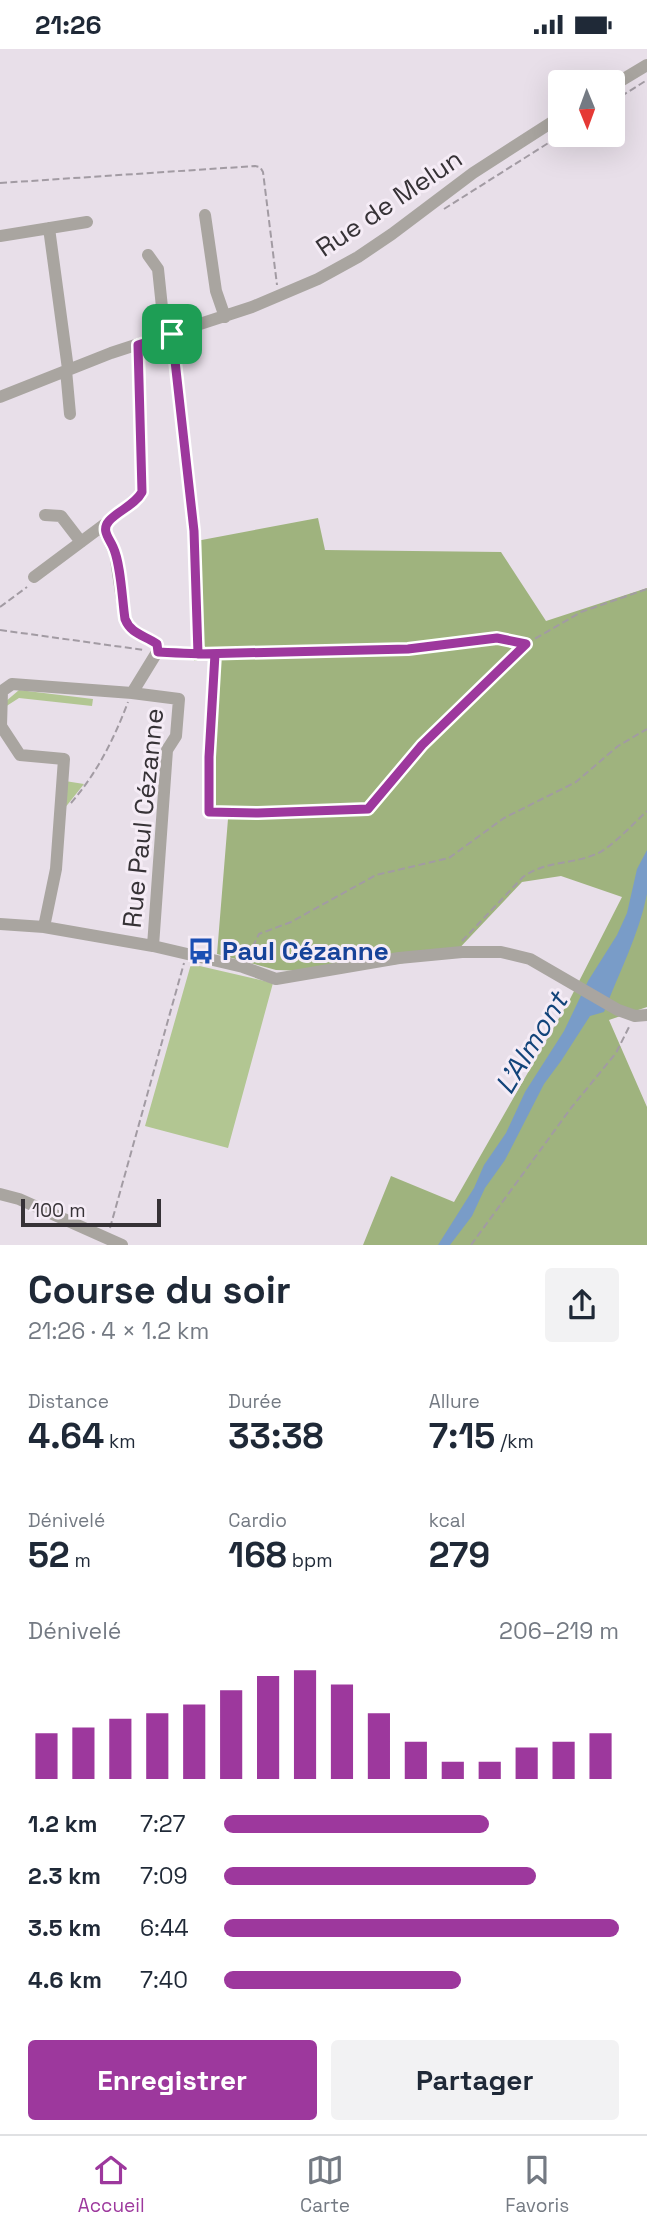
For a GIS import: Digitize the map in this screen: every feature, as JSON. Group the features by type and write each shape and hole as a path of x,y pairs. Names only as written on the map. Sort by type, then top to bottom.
{"street":[{"path":"625,78 647,65"},
{"name":"Rue de Melun","path":"0,397 67,370 279,297 358,257 392,235 481,167 548,125"},
{"path":"205,215 216,291 225,317"},
{"path":"0,236 88,222"},
{"path":"49,228 70,414"},
{"path":"148,255 158,269 168,335"},
{"path":"34,577 135,501 142,492 138,345"},
{"path":"45,515 61,516 81,542"},
{"path":"44,927 56,869 64,759 20,755 1,726 2,691 12,684 132,693 158,652 157,644 134,632 125,619 115,553 106,533 109,521"},
{"name":"Rue Paul Cézanne","path":"132,693 179,699 176,736 167,750 153,946"},
{"path":"0,923 44,927 153,946 243,967 276,979 399,958 501,951 530,958 609,1006 641,1015"},
{"path":"0,1194 19,1199 122,1245"}],"path":[{"path":"625,94 647,80"},
{"path":"0,183 260,167 263,171 279,297"},
{"path":"168,335 194,531 198,654"},
{"path":"0,607 36,580 34,577"},
{"path":"215,654 209,812 368,809 422,745 526,644 581,613 647,589"},
{"path":"0,630 158,652 198,654 408,649 497,638 526,644"},
{"path":"59,817 91,780 119,728 132,693"},
{"path":"243,967 259,934 291,922 376,875 449,858 504,818 576,782 618,746 647,729"},
{"path":"462,952 462,941 533,869 598,854 647,811"},
{"path":"107,1239 187,954"},
{"path":"471,1245 571,1108 616,1053 641,1015"}],"green space":[{"path":"318,518 325,550 501,552 546,621 647,588 647,1007 609,1020 647,1107 647,1245 363,1245 391,1176 454,1202 570,999 622,897 561,876 522,882 452,956 342,972 276,970 217,954 228,819 211,818 215,656 194,661 191,542"},
{"path":"19,690 93,699 92,706 19,698 5,707 5,702"},
{"path":"65,781 84,784 64,809"},
{"path":"191,964 273,983 228,1148 145,1126"}],"water":[{"path":"647,850 647,894 634,939 604,1012 590,1016 544,1084 505,1160 485,1188 472,1216 450,1245 438,1245 474,1188 484,1165 506,1133 525,1092 564,1031 588,981 617,935 627,913 637,869"}],"place":[{"name":"Paul Cézanne","path":"201,951"}],"route":[{"path":"172,334 138,345 142,492 135,501 109,521 106,527 108,540 115,553 125,619 134,632 157,644 158,652 198,654 215,654 209,812 368,809 422,745 526,644 497,638 408,649 198,654 194,531 172,334"}],"water label":[{"name":"L'Almont","path":"531,1043"}]}
